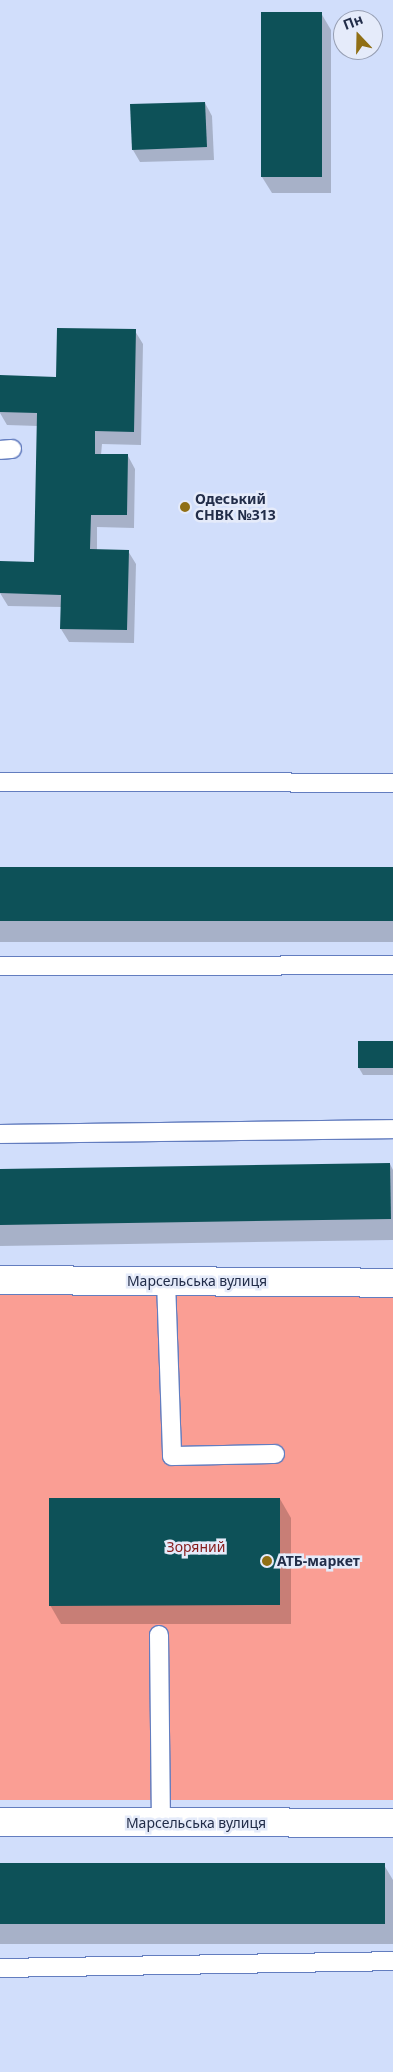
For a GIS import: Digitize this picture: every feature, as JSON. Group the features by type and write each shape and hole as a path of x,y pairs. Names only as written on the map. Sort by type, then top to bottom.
{"street":[{"name":"Марсельська вулиця","path":"0,1280 393,1282"},
{"name":"Марсельська вулиця","path":"0,1822 161,1824 393,1823"}],"lane":[{"path":"0,782 393,783"},
{"path":"0,966 393,965"},
{"path":"0,1134 393,1129"},
{"path":"166,1281 172,1456 275,1454"},
{"path":"159,1635 161,1824"},
{"path":"0,1968 393,1961"}],"green space":[{"name":"Зоряний","path":"0,1295 393,1295 393,1800 0,1800"}],"building":[{"path":"261,12 322,12 322,177 261,177"},
{"path":"205,102 207,147 132,150 130,104"},
{"path":"57,328 136,329 134,432 95,431 95,454 128,454 127,515 91,515 90,549 129,550 127,630 60,629 61,595 0,593 0,561 34,562 37,413 0,412 0,375 56,377"},
{"path":"0,867 393,867 393,921 0,921"},
{"path":"358,1041 393,1041 393,1068 358,1068"},
{"path":"390,1163 391,1219 0,1225 0,1169"},
{"name":"Зоряний","path":"49,1498 280,1498 280,1605 49,1606"},
{"path":"0,1863 385,1863 385,1924 0,1924"}],"place":[{"name":"Одеський СНВК №313","path":"185,507"},
{"name":"АТБ-маркет","path":"267,1561"}]}
